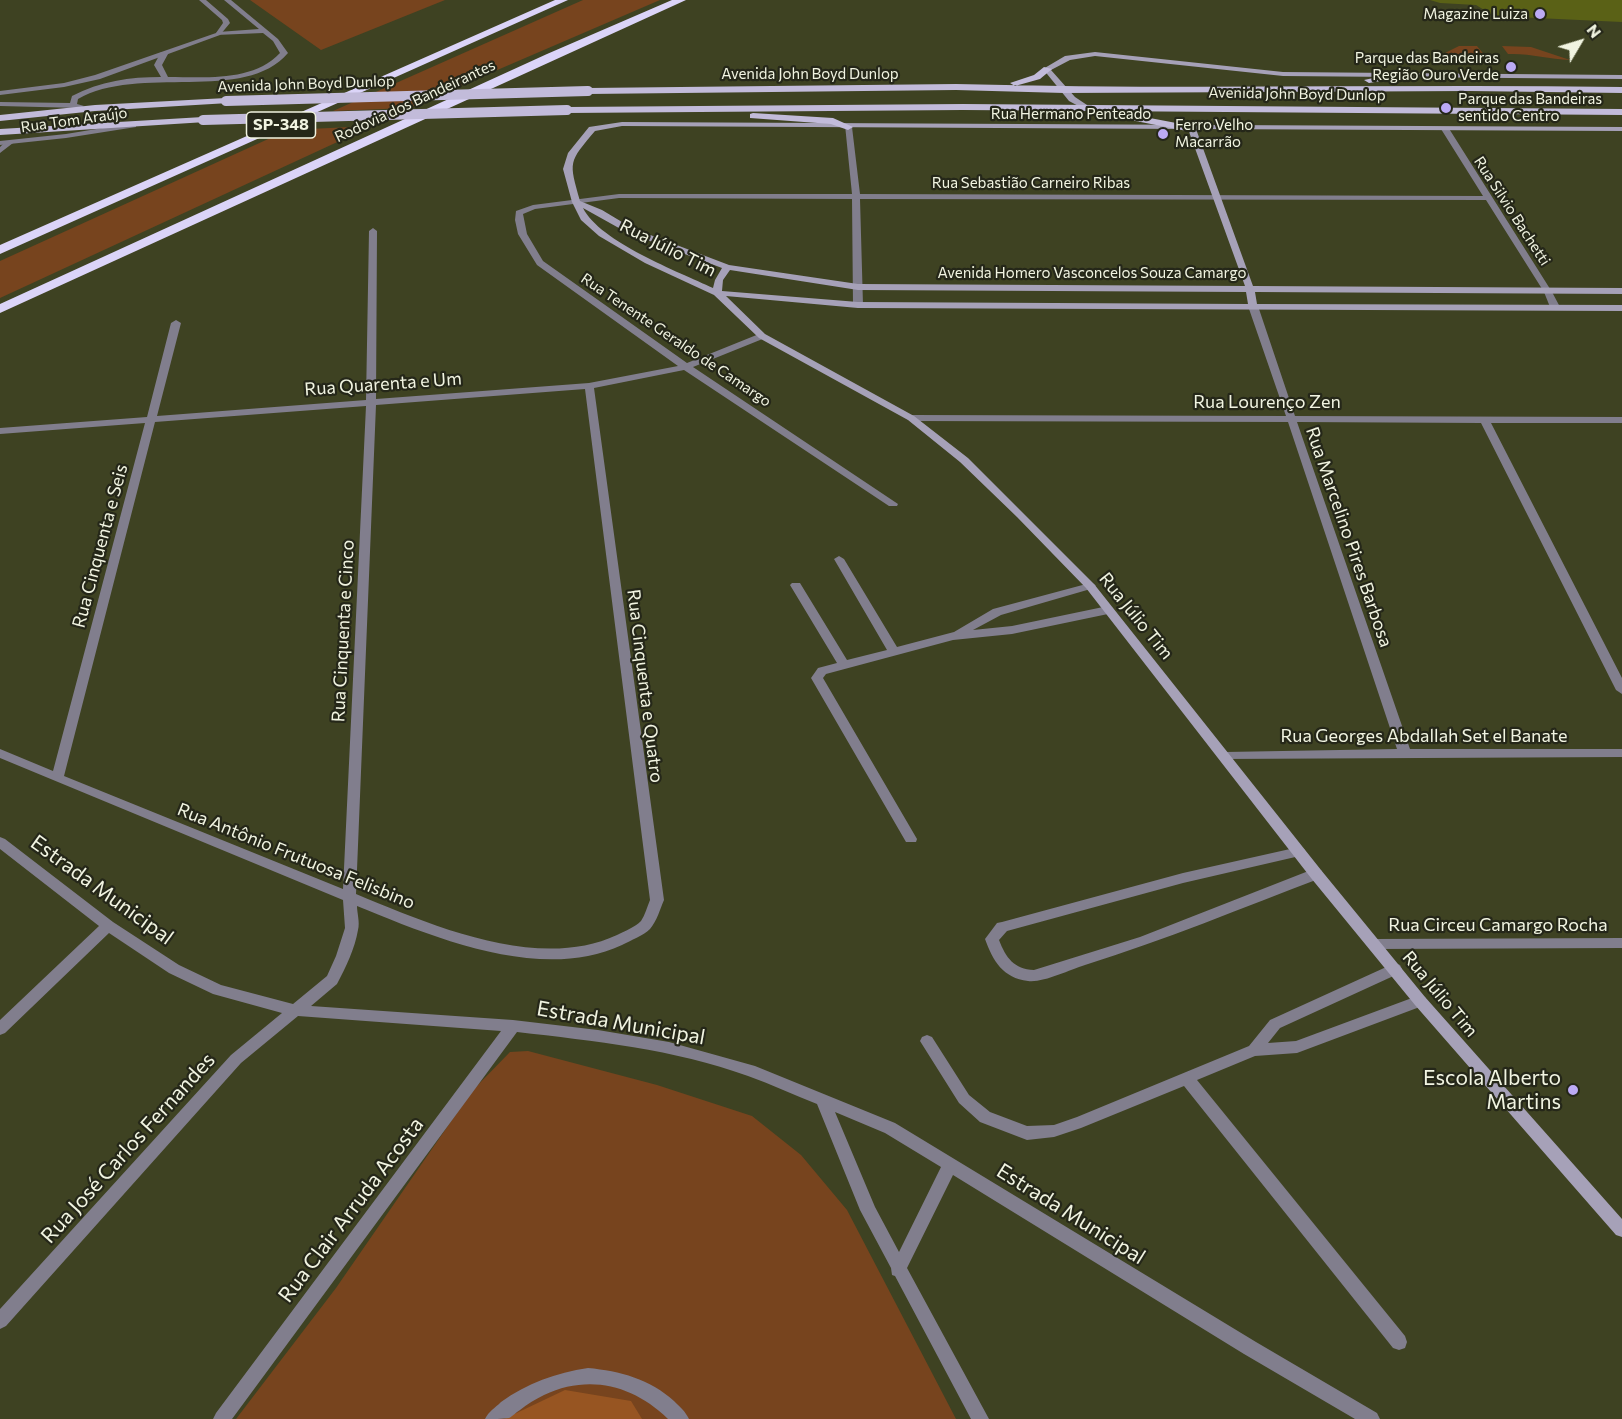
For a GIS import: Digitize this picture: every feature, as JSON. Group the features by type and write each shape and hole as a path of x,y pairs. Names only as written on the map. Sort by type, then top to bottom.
{"highway":[{"name":"Rodovia dos Bandeirantes","path":"0,250 563,0"},
{"name":"Rodovia dos Bandeirantes","path":"0,309 551,56 681,0"}],"main road":[{"path":"956,87 1019,82 1037,77 1068,58 1095,54 1283,74 1622,77"},
{"path":"1047,69 1064,90 1084,107 1192,129"},
{"path":"1312,88 1402,75"},
{"name":"Avenida John Boyd Dunlop","path":"0,118 95,108 588,91 956,87 1064,90 1312,88 1622,90"},
{"name":"Avenida John Boyd Dunlop","path":"0,132 203,120 670,108 1084,107 1622,112"},
{"path":"670,108 704,114 825,120 848,127"},
{"name":"Rua Hermano Penteado","path":"592,129 622,124 1192,129 1618,129"},
{"name":"Rua Júlio Tim","path":"592,129 582,138 572,153 567,169 576,202 584,218 602,234 648,261 717,293 762,336 911,418 964,460 1090,586 1316,874 1420,1001 1622,1230"},
{"name":"Rua Marcelino Pires Barbosa","path":"1192,129 1250,289 1253,306"},
{"path":"1618,129 1622,140"},
{"name":"Avenida Homero Vasconcelos Souza Camargo","path":"576,202 599,212 629,230 727,267 858,287 1622,291"},
{"path":"717,293 719,280 727,267"},
{"name":"Avenida Homero Vasconcelos Souza Camargo","path":"717,293 858,305 1622,308"}],"street":[{"path":"202,0 225,18 227,23 218,34"},
{"path":"73,106 75,98 101,86 165,78 228,77 256,72 273,65 284,53 276,40 227,0"},
{"path":"0,93 64,85 97,77 218,34 266,31"},
{"path":"164,54 158,65 165,78"},
{"path":"0,104 95,108"},
{"name":"Rua Tom Araújo","path":"4,143 152,122"},
{"path":"848,127 856,197 858,305"},
{"name":"Rua Silvio Bachetti","path":"1445,129 1548,292 1555,307"},
{"path":"0,151 4,143"},
{"name":"Rua Sebastião Carneiro Ribas","path":"576,202 619,196 1487,198"},
{"name":"Rua Tenente Geraldo de Camargo","path":"576,202 532,207 519,213 518,225 540,263 686,367 893,504"},
{"name":"Rua Cinquenta e Cinco","path":"293,1010 332,980 344,956 352,928 349,896 371,402 373,231"},
{"name":"Rua Marcelino Pires Barbosa","path":"1253,306 1405,753"},
{"name":"Rua Cinquenta e Seis","path":"57,778 176,323"},
{"name":"Rua Quarenta e Um","path":"0,431 589,386 686,367 762,336"},
{"name":"Rua Cinquenta e Quatro","path":"588,952 617,943 646,925 657,900 589,386"},
{"name":"Rua Lourenço Zen","path":"911,418 1622,420"},
{"path":"1485,420 1622,690"},
{"path":"839,559 895,652"},
{"path":"796,585 844,665"},
{"path":"953,636 997,612 1090,586"},
{"path":"911,839 817,678 822,671 953,636 1012,630 1108,610"},
{"name":"Rua Antônio Frutuosa Felisbino","path":"0,753 420,926 479,944 531,953 588,952"},
{"name":"Rua Georges Abdallah Set el Banate","path":"1225,756 1622,753"},
{"name":"Estrada Municipal","path":"0,842 108,926 174,969 218,990 293,1010 513,1026 598,1036 669,1048 750,1070 890,1128 1250,1348 1371,1419"},
{"path":"1299,852 1184,878 1002,927 992,939 997,954 1008,970 1016,974 1034,976 1144,941 1316,874"},
{"path":"0,1029 108,926"},
{"name":"Rua Circeu Camargo Rocha","path":"1374,944 1622,943"},
{"path":"1254,1050 1275,1024 1395,969"},
{"path":"927,1041 964,1099 985,1117 1026,1133 1054,1131 1254,1050 1297,1047 1420,1001"},
{"name":"Rua José Carlos Fernandes","path":"0,1321 236,1059 293,1010"},
{"name":"Rua Clair Arruda Acosta","path":"222,1419 513,1026"},
{"path":"1186,1077 1399,1342"},
{"path":"822,1100 868,1210 898,1270 980,1419"},
{"path":"898,1270 951,1164"},
{"path":"494,1419 532,1391 575,1376 620,1381 634,1386 663,1400 680,1419"}],"shaded area":[{"path":"250,0 445,0 321,50"},
{"path":"583,0 660,0 409,108 333,111"},
{"path":"1459,46 1477,46 1486,57 1468,60 1437,57"},
{"path":"1502,46 1531,47 1570,60 1508,54"},
{"path":"372,126 0,298 0,261 288,130"},
{"path":"528,1051 657,1085 752,1116 801,1155 847,1210 956,1419 236,1419 336,1288 472,1091 510,1052"},
{"path":"565,1390 631,1401 642,1419 504,1419"}],"place":[{"name":"Magazine Luiza","path":"1540,14"},
{"name":"Parque das Bandeiras Região Ouro Verde","path":"1511,67"},
{"name":"Parque das Bandeiras sentido Centro","path":"1446,108"},
{"name":"Ferro Velho Macarrão","path":"1163,134"},
{"name":"Escola Alberto Martins","path":"1573,1090"}]}
